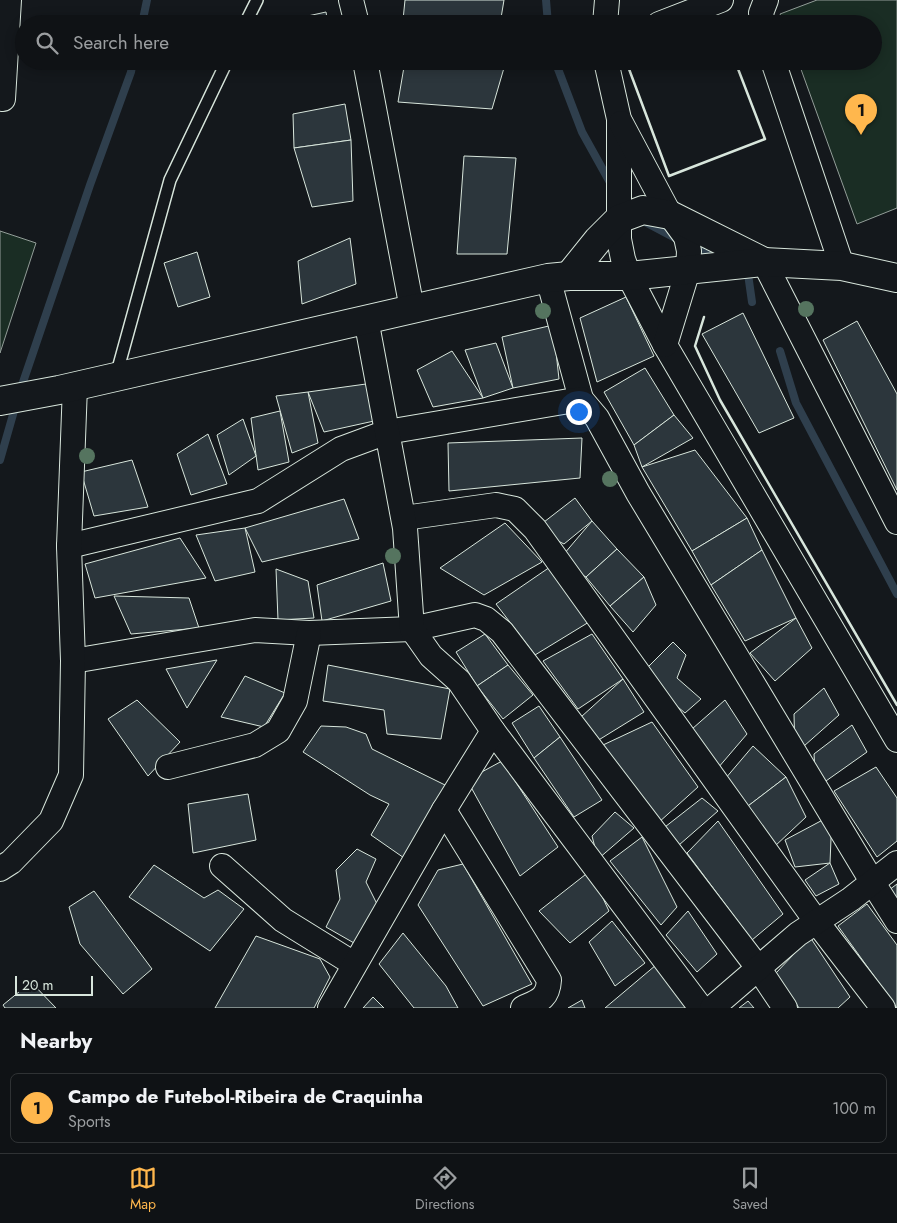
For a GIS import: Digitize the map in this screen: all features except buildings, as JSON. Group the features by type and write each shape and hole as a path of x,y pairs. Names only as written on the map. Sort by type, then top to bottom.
{"street":[{"path":"1,100 9,0"},
{"path":"351,0 355,15"},
{"path":"606,15 607,0"},
{"path":"682,15 721,0"},
{"path":"761,15 766,0"},
{"path":"367,70 412,309"},
{"path":"608,70 619,119 619,239 629,276 665,345 897,740"},
{"path":"776,70 842,266"},
{"path":"619,119 670,215 686,237 689,251 688,270 665,345"},
{"path":"558,277 620,219 643,210 670,215 764,262 897,522"},
{"path":"0,401 67,388 558,277 629,276 764,262 842,266 897,278"},
{"path":"558,277 581,399 597,418 638,493 897,921"},
{"path":"366,319 404,518 412,629 431,656 459,681 493,731 700,1008"},
{"path":"0,869 11,862 51,821 71,775 73,661 67,388"},
{"path":"69,546 258,501 341,449 387,432 581,399"},
{"path":"404,518 496,506 515,509 535,529 816,921 883,1008"},
{"path":"73,661 255,630 309,633 412,629 475,615 486,619 502,632 759,969 785,1008"},
{"path":"168,767 255,745 278,731 294,701 309,633"},
{"path":"330,1008 444,810 493,731"},
{"path":"444,810 549,980 548,990 543,998 523,1008"},
{"path":"712,1008 798,934 851,899 897,864"},
{"path":"222,866 283,920 354,964"}],"lane":[{"path":"249,15 256,0"},
{"path":"116,376 170,180 223,70"}],"green space":[{"path":"817,0 897,0 897,208 857,224 801,70 882,70 882,15 780,14"},
{"path":"0,231 36,243 0,353"}],"waterway":[{"path":"144,15 147,0"},
{"path":"546,0 547,15"},
{"path":"20,391 131,70"},
{"path":"558,70 582,132 612,186"},
{"path":"643,221 677,239"},
{"path":"692,246 715,258"},
{"path":"743,272 748,274 752,302"},
{"path":"780,351 796,403 897,594"},
{"path":"0,460 16,404"}],"wall":[{"path":"629,70 669,176 765,139 738,70"},
{"path":"704,317 695,346 720,400 897,705"}],"place":[{"name":"Campo de Futebol-Ribeira de Craquinha","path":"861,135"}]}
